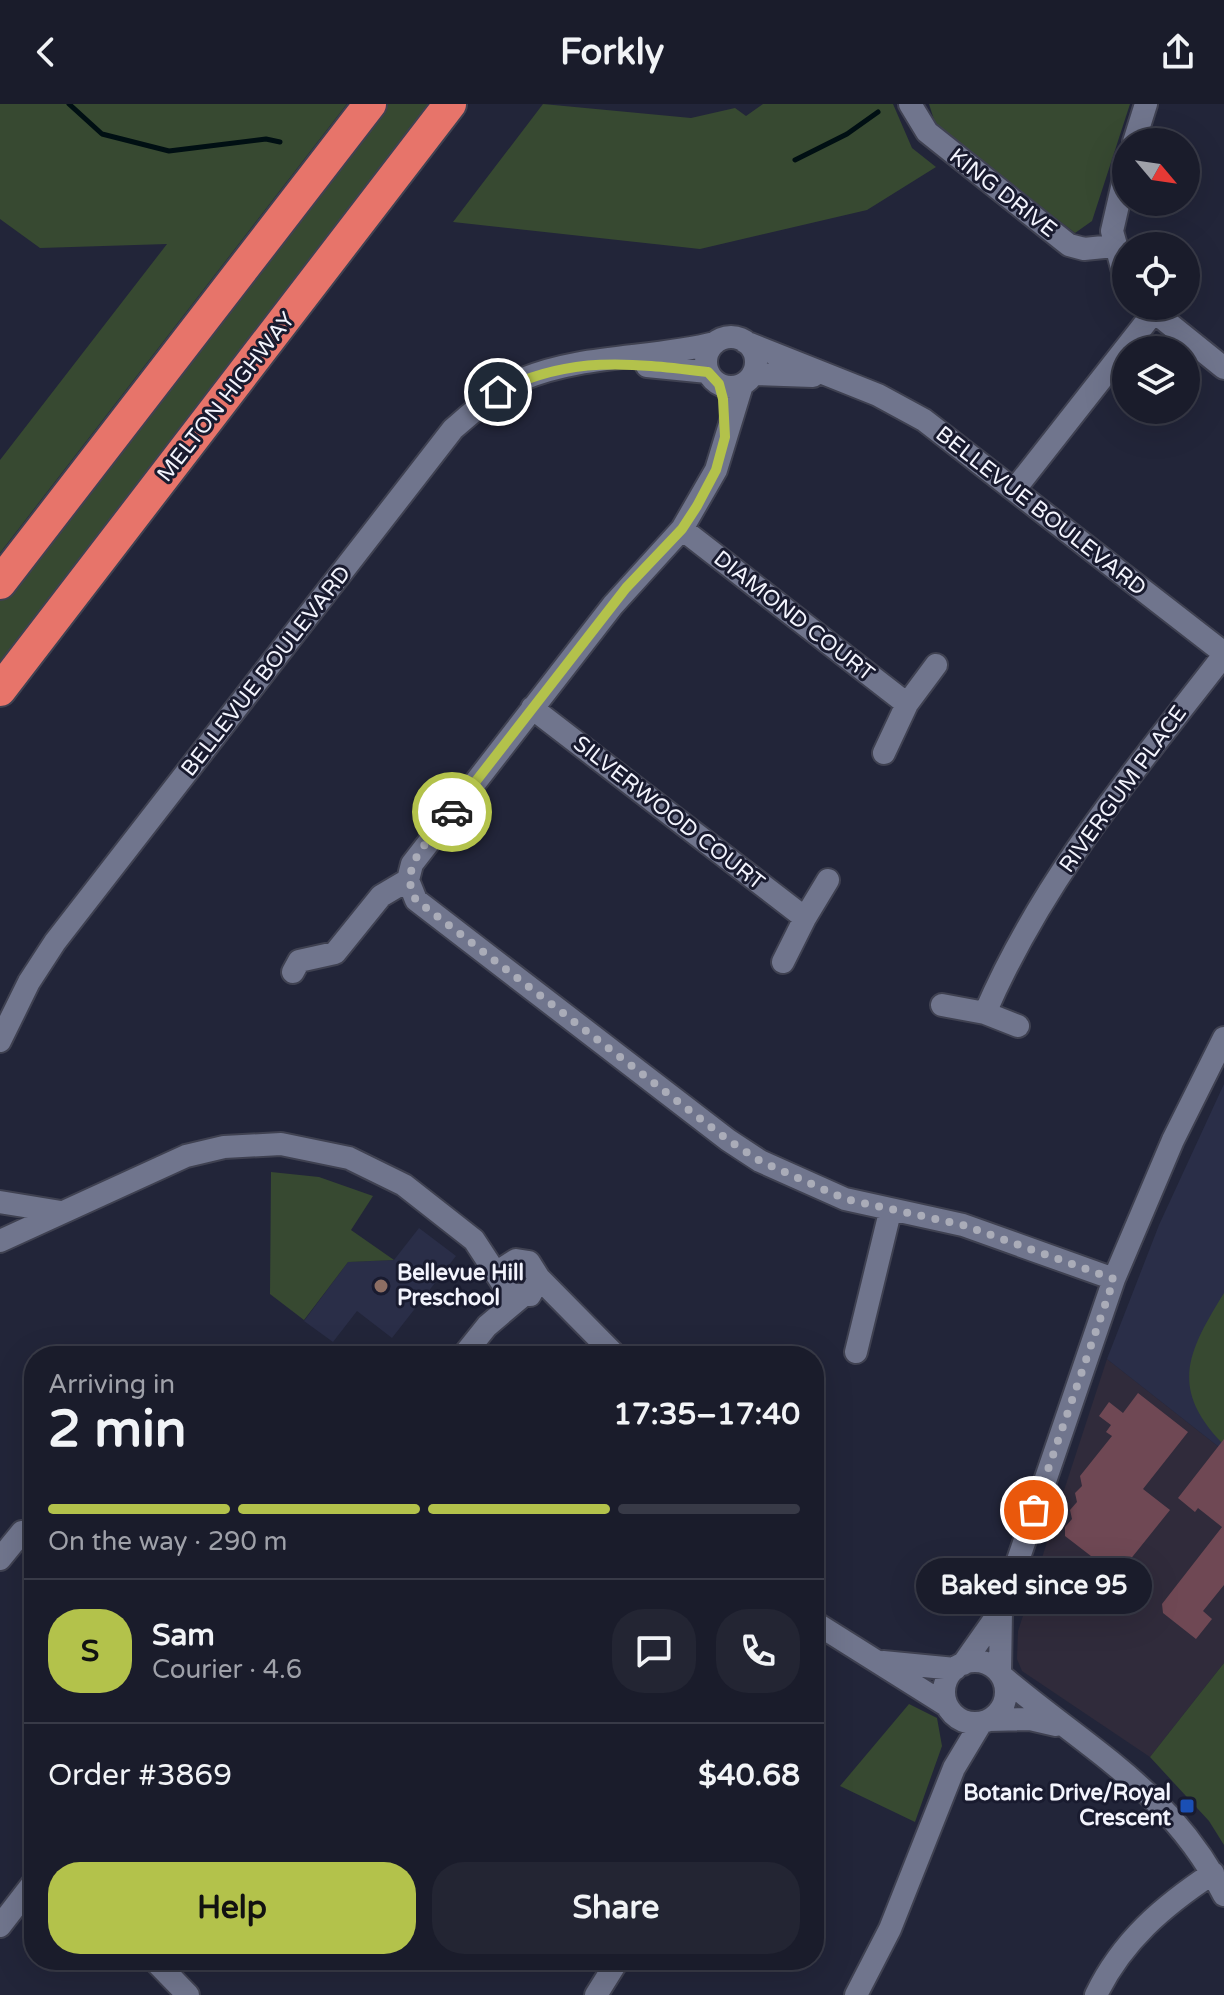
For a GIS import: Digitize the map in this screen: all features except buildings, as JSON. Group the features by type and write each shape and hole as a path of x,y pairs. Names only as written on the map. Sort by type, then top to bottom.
{"highway":[{"path":"0,583 367,108"},
{"name":"MELTON HIGHWAY","path":"0,690 441,117"}],"street":[{"name":"KING DRIVE","path":"910,104 936,141 1069,245 1084,249 1112,246"},
{"path":"1138,128 1146,104"},
{"path":"1015,489 1142,320"},
{"path":"1164,320 1224,368"},
{"path":"725,437 707,357 715,343 730,337 745,342 756,360 708,488 682,529 639,572 412,864 408,880 416,900 728,1140 760,1161 816,1188 890,1212 963,1225 1114,1279"},
{"name":"BELLEVUE BOULEVARD","path":"745,342 849,382 924,420 1224,654"},
{"name":"BELLEVUE BOULEVARD","path":"0,1041 29,982 55,942 453,429 498,392 521,380 586,363 674,353 715,343"},
{"name":"BELLEVUE BOULEVARD","path":"586,363 714,378"},
{"name":"BELLEVUE BOULEVARD","path":"748,379 796,373 849,382"},
{"path":"714,378 748,379"},
{"name":"DIAMOND COURT","path":"682,529 907,704"},
{"name":"RIVERGUM PLACE","path":"985,1013 1085,833 1224,654"},
{"path":"884,753 907,704 936,665"},
{"name":"SILVERWOOD COURT","path":"532,708 805,918"},
{"path":"293,972 299,961 335,953 381,896 408,880"},
{"path":"783,962 828,880"},
{"path":"942,1005 985,1013 1018,1026"},
{"path":"954,1768 945,1685 1001,1610 1114,1279 1173,1140 1224,1038"},
{"path":"0,1241 186,1156 224,1147 281,1144 312,1149 378,1170 435,1207 474,1240 512,1290 571,1314"},
{"path":"0,1241 6,1222 0,1202 61,1212"},
{"path":"856,1352 890,1212"},
{"path":"474,1240 516,1260 529,1262 571,1314 605,1346"},
{"path":"512,1290 505,1267 516,1260"},
{"path":"512,1290 535,1290 539,1278"},
{"path":"471,1346 512,1290"},
{"path":"0,1559 22,1532"},
{"path":"856,1995 890,1929 954,1768 985,1722 997,1714 1006,1697 1001,1675 1001,1610"},
{"path":"824,1628 882,1662 964,1721 1030,1719 1061,1726"},
{"path":"882,1662 959,1666 983,1662 1061,1726 1115,1762 1153,1797 1173,1817 1213,1873 1224,1895"},
{"path":"1096,1995 1120,1953 1143,1925 1213,1873"},
{"path":"0,1926 24,1895"},
{"path":"164,1970 188,1995"},
{"path":"596,1995 612,1970"}],"shaded area":[{"path":"1224,1084 1224,1451 1107,1359 1159,1225"},
{"name":"Bellevue Hill Preschool","path":"419,1228 456,1256 392,1338 357,1311 333,1342 304,1321 348,1262 394,1260"},
{"path":"1107,1359 1224,1451 1224,1663 1150,1757 1022,1671 1017,1659 1018,1631"}],"green space":[{"path":"0,104 347,104 0,553 0,460 167,244 40,248 0,219"},
{"path":"384,104 439,104 0,674 0,600"},
{"path":"543,104 691,118 735,108 746,116 763,104 893,104 912,148 936,167 867,210 700,249 453,222"},
{"path":"929,104 1130,104 1122,128 1112,128 1112,159 1092,221 1075,233 936,126"},
{"path":"271,1172 319,1177 373,1196 351,1230 394,1260 348,1262 304,1320 270,1294"},
{"path":"1224,1293 1224,1445 1196,1406 1190,1388 1190,1370 1201,1334"},
{"path":"1224,1663 1224,1845 1209,1821 1150,1757"},
{"path":"909,1704 937,1718 942,1746 915,1822 840,1786"}],"waterway":[{"path":"69,104 102,134 169,151 266,139 280,142"},
{"path":"795,160 847,134 878,112"}],"way so far":[{"path":"452,812 412,864 408,880 416,900 728,1140 760,1161 845,1199 890,1212 963,1225 1114,1279 1034,1510"}],"place":[{"name":"Bellevue Hill Preschool","path":"381,1286"},
{"name":"Baked since 95","path":"1034,1510"},
{"name":"Botanic Drive/Royal Crescent","path":"1187,1806"}],"route":[{"path":"452,812 639,572 682,529 708,488 725,437 723,399 719,384 708,372 586,363 542,372 498,392"}]}
